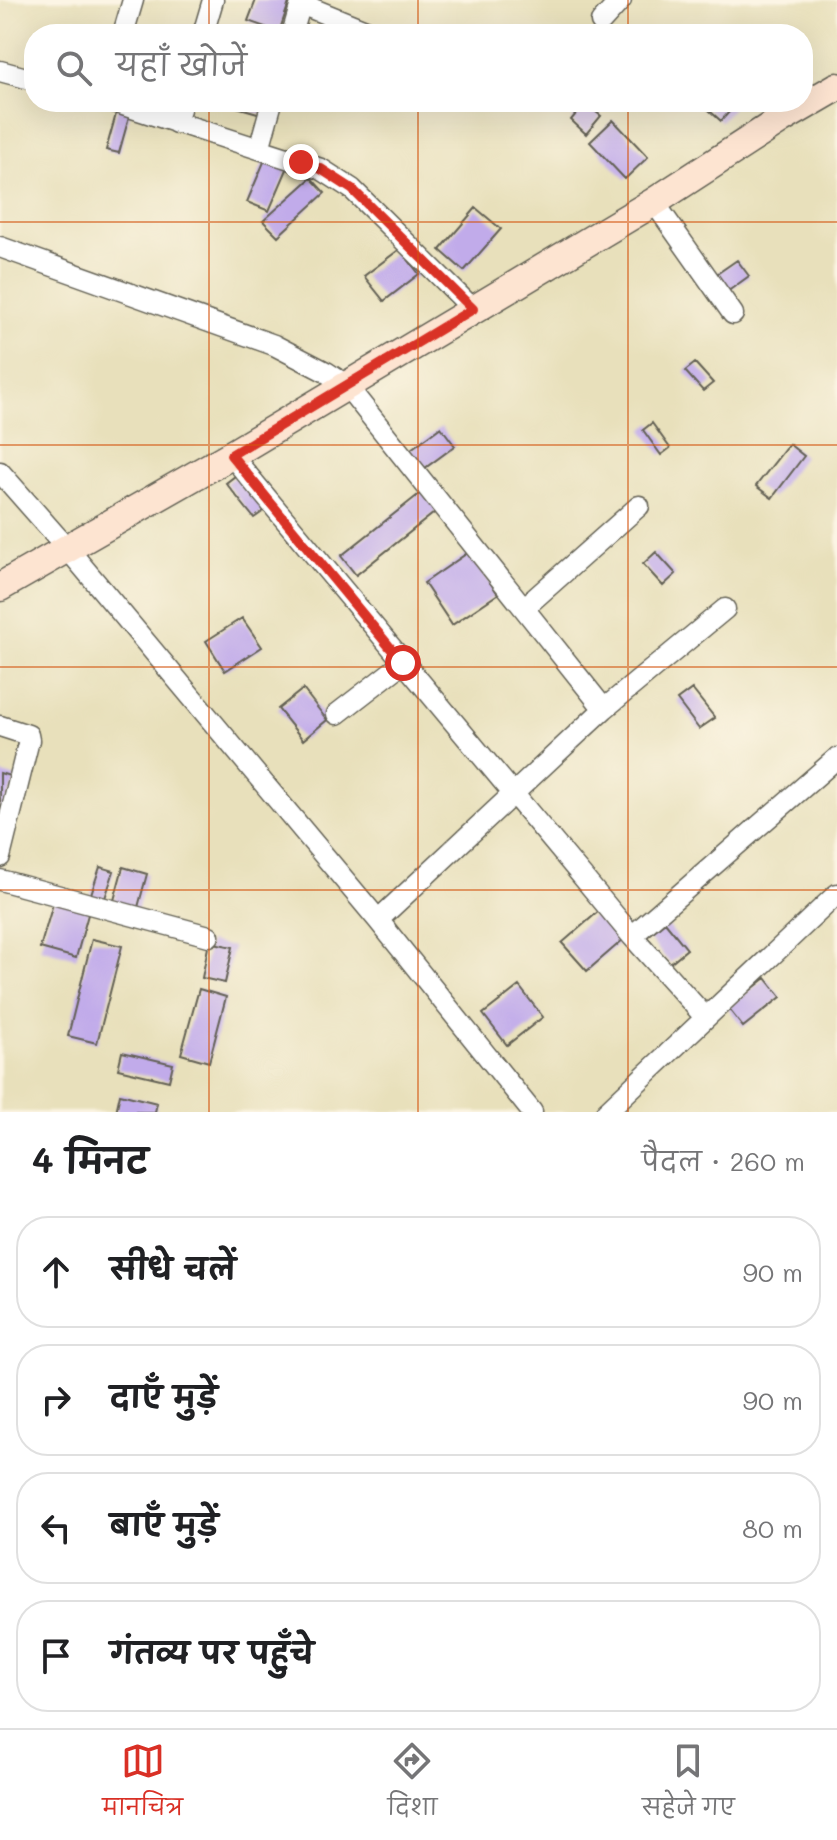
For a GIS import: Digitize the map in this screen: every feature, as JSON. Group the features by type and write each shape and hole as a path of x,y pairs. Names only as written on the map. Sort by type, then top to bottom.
{"street":[{"path":"126,24 133,0"},
{"path":"206,24 213,0"},
{"path":"601,22 621,0"},
{"path":"295,24 301,2 352,24"},
{"path":"0,71 24,77"},
{"path":"813,100 837,87"},
{"path":"144,112 321,169 344,183 473,309"},
{"path":"176,123 179,112"},
{"path":"259,149 269,112"},
{"path":"0,587 231,455 654,202 792,112"},
{"path":"654,202 733,314"},
{"path":"0,247 274,345 346,385 604,709"},
{"path":"231,455 632,936 705,1017"},
{"path":"0,472 378,920 532,1112"},
{"path":"524,608 639,506"},
{"path":"378,920 604,709 725,609"},
{"path":"337,714 403,663"},
{"path":"0,726 28,735 29,740 3,824 0,857"},
{"path":"632,936 837,758"},
{"path":"0,880 209,936"},
{"path":"606,1112 837,894"}],"building":[{"path":"256,0 290,0 282,24 248,21"},
{"path":"117,112 130,112 119,153 106,150"},
{"path":"578,112 596,112 601,116 586,134 571,120"},
{"path":"711,112 729,112 721,121"},
{"path":"613,120 648,157 625,179 590,142"},
{"path":"266,157 288,167 269,211 247,202"},
{"path":"311,178 325,193 278,236 263,221"},
{"path":"476,208 501,229 464,271 440,250"},
{"path":"400,249 419,274 384,301 364,276"},
{"path":"737,260 749,276 727,292 714,276"},
{"path":"695,363 713,383 703,391 685,371"},
{"path":"652,423 670,448 661,455 643,430"},
{"path":"441,427 455,446 421,471 407,452"},
{"path":"789,444 804,456 772,498 756,486"},
{"path":"239,473 268,508 254,518 226,483"},
{"path":"423,491 439,509 356,575 341,556"},
{"path":"469,552 498,594 452,625 424,583"},
{"path":"656,552 676,574 663,586 643,564"},
{"path":"242,618 262,647 225,671 206,641"},
{"path":"303,689 327,720 303,740 278,709"},
{"path":"692,689 715,718 699,729 677,700"},
{"path":"0,773 16,778 0,816"},
{"path":"100,867 114,871 104,901 90,897"},
{"path":"123,867 147,874 137,911 113,904"},
{"path":"55,897 90,907 76,958 40,948"},
{"path":"599,911 624,939 587,971 562,943"},
{"path":"665,922 687,949 670,963 647,937"},
{"path":"92,939 122,946 97,1043 68,1036"},
{"path":"209,942 233,947 225,983 202,978"},
{"path":"766,978 781,997 743,1027 728,1008"},
{"path":"519,986 543,1017 507,1045 483,1014"},
{"path":"199,989 226,997 209,1062 181,1054"},
{"path":"122,1052 173,1064 169,1081 118,1069"},
{"path":"120,1094 157,1103 155,1112 116,1112"}],"route":[{"path":"301,162 321,169 352,189 473,309 231,455 403,663"}]}
